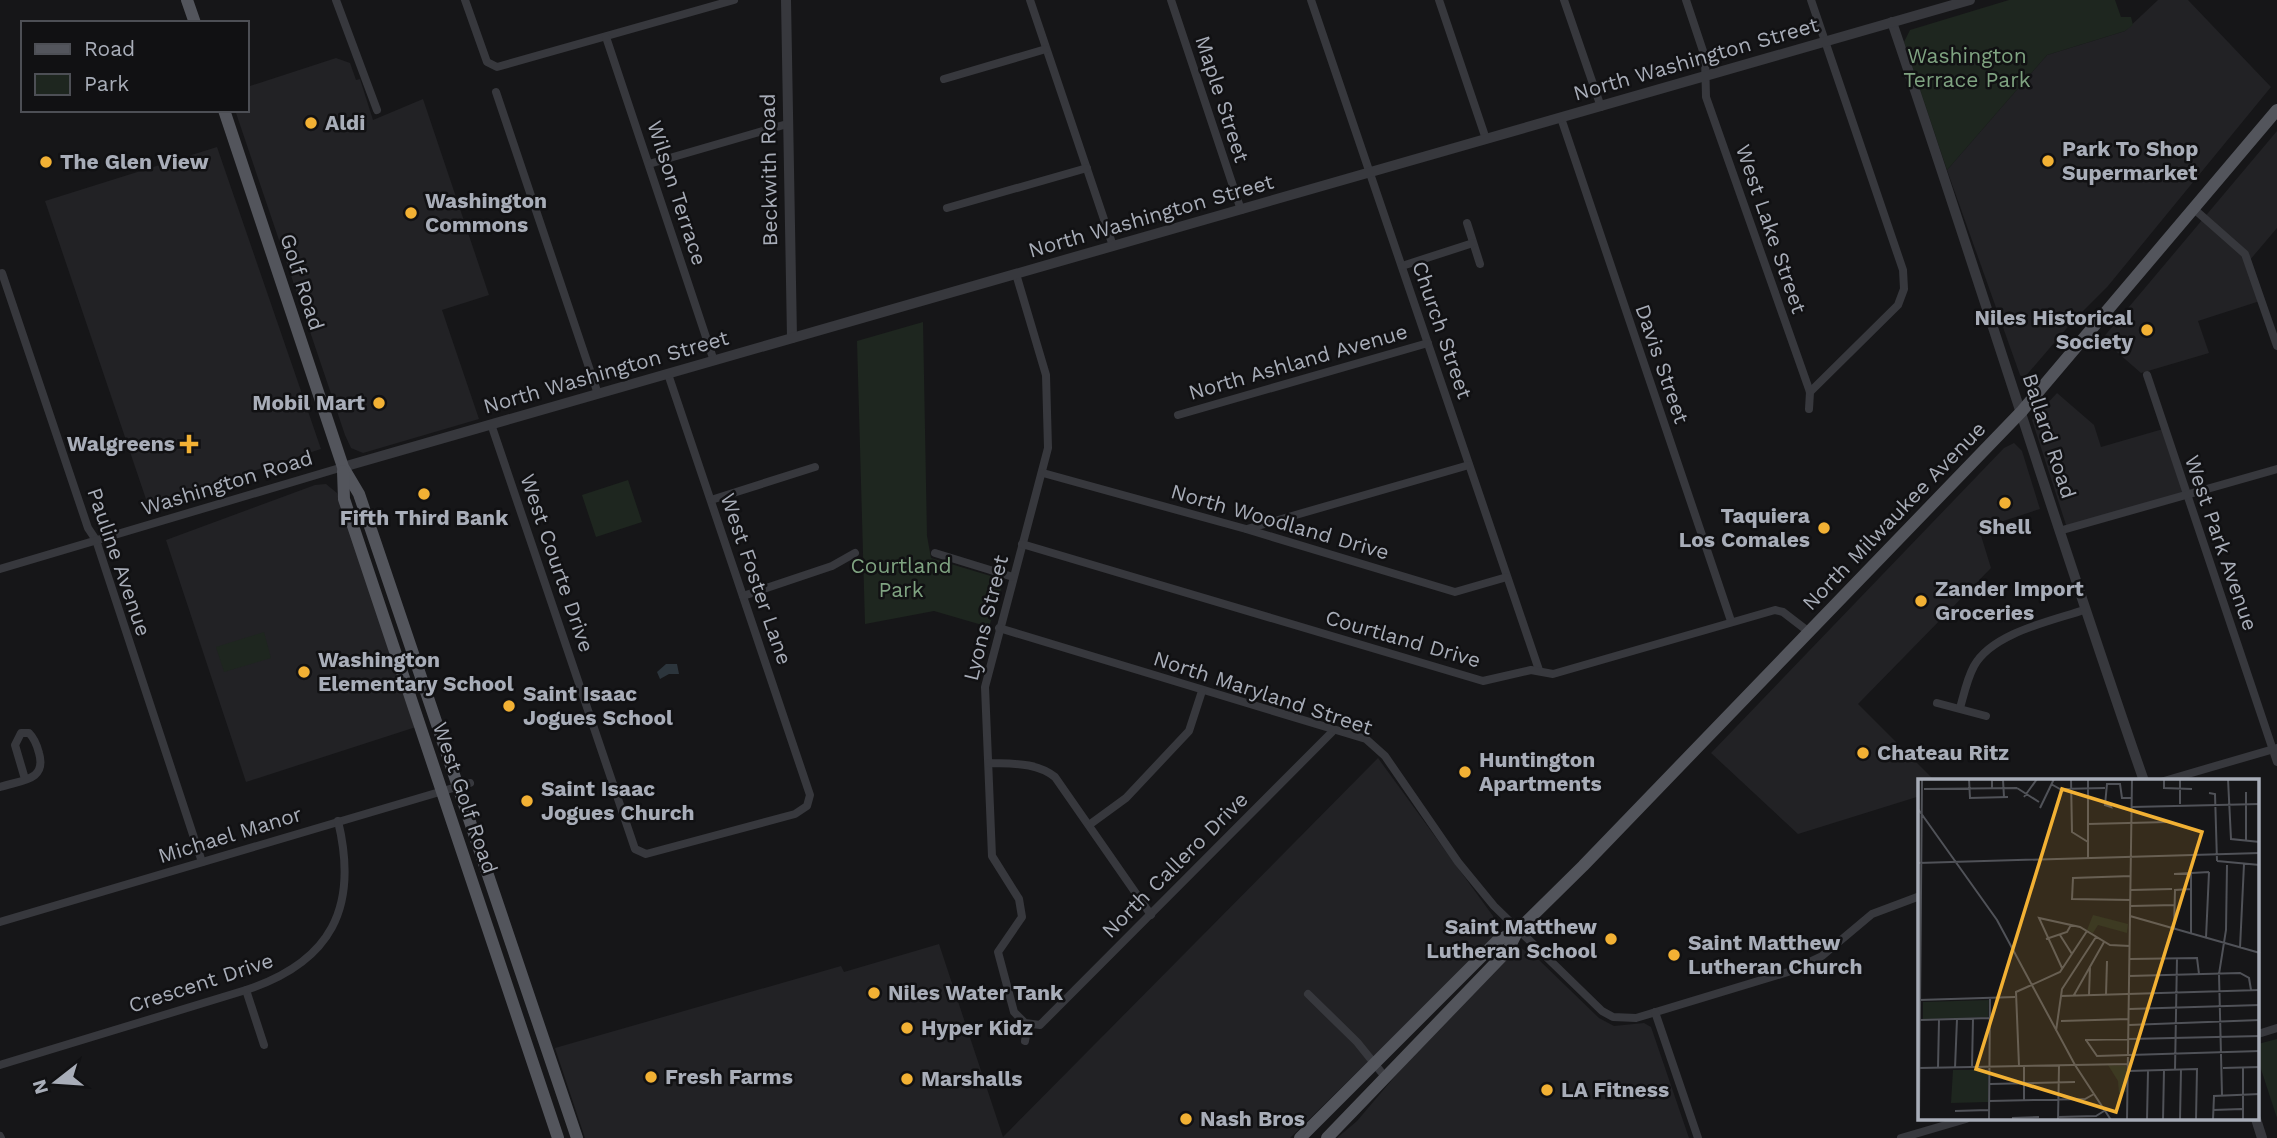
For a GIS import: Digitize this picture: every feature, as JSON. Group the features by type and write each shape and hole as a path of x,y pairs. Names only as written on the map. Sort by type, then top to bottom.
{"main road":[{"path":"187,0 194,21"},
{"name":"North Milwaukee Avenue","path":"1327,1138 1508,950 1518,930 2022,411 2277,110"},
{"name":"Golf Road","path":"225,112 342,467"},
{"name":"West Golf Road","path":"342,467 359,494 464,784 578,1138"},
{"name":"West Golf Road","path":"342,467 344,499 558,1138"},
{"name":"North Milwaukee Avenue","path":"1300,1138 1497,941 1518,930"}],"street":[{"path":"336,0 377,110"},
{"path":"465,0 483,54 491,66 503,66 734,0"},
{"name":"Beckwith Road","path":"786,0 792,338"},
{"path":"1030,0 1114,246"},
{"name":"Maple Street","path":"1171,0 1241,210"},
{"name":"Church Street","path":"1311,0 1539,670"},
{"path":"1439,0 1486,139"},
{"path":"1564,0 1601,107"},
{"name":"West Lake Street","path":"1686,0 1704,53 1706,97 1810,391"},
{"path":"1809,409 1810,391 1898,305 1904,289 1903,270 1811,0"},
{"name":"North Washington Street","path":"342,467 1601,107 1892,22 1947,3 1970,0"},
{"name":"Ballard Road","path":"1892,22 2022,411 2084,610 2143,779"},
{"name":"Wilson Terrace","path":"606,37 714,361"},
{"path":"944,79 1046,49"},
{"path":"496,92 598,394"},
{"name":"Davis Street","path":"1561,118 1731,621"},
{"path":"649,164 787,124"},
{"path":"947,208 1087,168"},
{"path":"2194,209 2245,254 2277,346"},
{"path":"1467,223 1480,264"},
{"path":"1402,266 1473,243"},
{"name":"Pauline Avenue","path":"2,273 88,528 96,540 202,862"},
{"name":"Lyons Street","path":"1016,274 1046,375 1048,448 985,687 992,856 1019,899 1022,917 998,952 1014,1012 1028,1024"},
{"name":"North Ashland Avenue","path":"1178,415 1428,343"},
{"name":"West Foster Lane","path":"668,374 810,795"},
{"name":"West Park Avenue","path":"2147,375 2275,748 2277,762"},
{"name":"West Courte Drive","path":"491,424 635,849 646,854 795,814 807,806 810,795"},
{"path":"1247,529 1469,466"},
{"name":"Washington Road","path":"0,569 342,467"},
{"path":"711,500 816,467"},
{"path":"2059,531 2277,469"},
{"name":"North Woodland Drive","path":"1043,473 1247,529 1455,592 1507,577"},
{"name":"Courtland Drive","path":"1022,544 1483,681 1539,670 1547,675 1559,673 1775,610 1783,612 1808,632"},
{"path":"743,596 832,566 855,553"},
{"path":"935,553 1013,577"},
{"path":"1960,708 1973,669 1980,658 2017,632 2084,610"},
{"name":"North Maryland Street","path":"999,628 1366,739 1380,750 1464,870 1518,930 1602,1011 1625,1019 1788,972 1822,956 1872,914 1918,897"},
{"path":"1089,825 1126,799 1189,731 1202,691"},
{"path":"1937,703 1986,716"},
{"name":"North Callero Drive","path":"1028,1024 1040,1025 1334,730"},
{"path":"0,787 35,776 43,765 35,739 30,733 21,733 15,745 25,779"},
{"path":"2171,779 2275,748"},
{"path":"989,763 1029,764 1046,770 1055,777 1151,915"},
{"name":"Michael Manor","path":"0,922 464,784"},
{"name":"Crescent Drive","path":"0,1065 246,990 280,978 296,968 327,935 340,907 346,879 346,856 338,821"},
{"path":"246,990 264,1045"},
{"path":"1308,994 1376,1064 1386,1078"},
{"path":"1655,1012 1698,1138"},
{"path":"1025,1041 1028,1024"},
{"path":"2260,1033 2277,1028"},
{"path":"1901,1138 1963,1120"},
{"path":"2256,1120 2262,1138"}],"shaded area":[{"path":"2158,0 2188,0 2271,87 2108,286 2072,322 2024,378 2020,375 1947,170 2047,55 2125,31"},
{"name":"Washington Commons","path":"336,58 350,63 356,80 360,79 373,120 423,99 489,295 442,310 479,419 363,453 351,448 236,112 248,112 248,87"},
{"path":"2277,131 2277,228 2249,261 2263,300 2198,321 2209,353 2141,373 2102,339"},
{"path":"217,147 321,449 148,505 45,201"},
{"path":"2057,393 2094,425 2101,447 2163,429 2185,496 2068,531 2032,420"},
{"path":"2014,443 2022,451 2040,509 1979,529 1991,568 1858,704 1933,779 1918,779 1918,797 1798,834 1711,753 2004,448"},
{"name":"Washington Elementary School","path":"326,484 337,493 416,727 246,782 166,540 315,485"},
{"path":"666,664 677,664 679,674 669,674 660,679 657,672"},
{"path":"1378,758 1493,916 1498,934 1290,1138 585,1138 555,1048 841,966 844,972 939,944 1003,1137"},
{"path":"1521,948 1539,960 1599,1018 1614,1026 1644,1023 1651,1027 1689,1138 1337,1138 1357,1121 1402,1068 1514,951"}],"green space":[{"name":"Washington Terrace Park","path":"2009,0 2115,0 2121,17 2131,17 2133,25 2125,31 2047,55 1947,170 1904,42 1910,30"},
{"name":"Courtland Park","path":"923,322 927,536 931,558 1004,580 989,627 934,611 865,624 857,341"},
{"path":"628,480 642,522 596,537 582,495"},
{"path":"264,632 271,658 224,672 216,647"},
{"path":"2277,1039 2277,1118 2260,1066 2260,1043"}],"place":[{"name":"Aldi","path":"311,123"},
{"name":"Park To Shop Supermarket","path":"2048,161"},
{"name":"The Glen View","path":"46,162"},
{"name":"Washington Commons","path":"411,213"},
{"name":"Niles Historical Society","path":"2147,330"},
{"name":"Mobil Mart","path":"379,403"},
{"name":"Walgreens","path":"189,444"},
{"name":"Fifth Third Bank","path":"424,494"},
{"name":"Shell","path":"2005,503"},
{"name":"Taquiera Los Comales","path":"1824,528"},
{"name":"Zander Import Groceries","path":"1921,601"},
{"name":"Washington Elementary School","path":"304,672"},
{"name":"Saint Isaac Jogues School","path":"509,706"},
{"name":"Chateau Ritz","path":"1863,753"},
{"name":"Huntington Apartments","path":"1465,772"},
{"name":"Saint Isaac Jogues Church","path":"527,801"},
{"name":"Saint Matthew Lutheran School","path":"1611,939"},
{"name":"Saint Matthew Lutheran Church","path":"1674,955"},
{"name":"Niles Water Tank","path":"874,993"},
{"name":"Hyper Kidz","path":"907,1028"},
{"name":"Fresh Farms","path":"651,1077"},
{"name":"Marshalls","path":"907,1079"},
{"name":"LA Fitness","path":"1547,1090"},
{"name":"Nash Bros","path":"1186,1119"}]}
